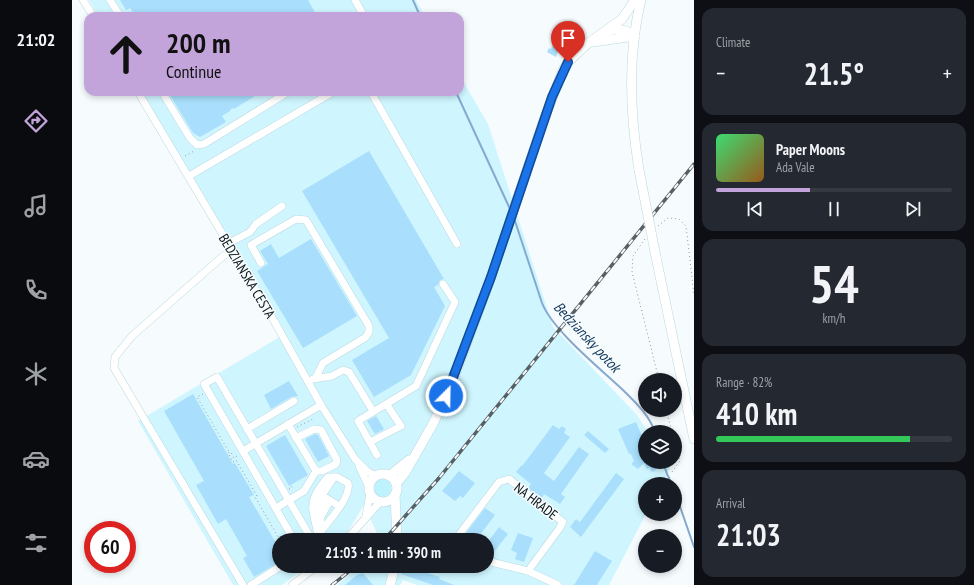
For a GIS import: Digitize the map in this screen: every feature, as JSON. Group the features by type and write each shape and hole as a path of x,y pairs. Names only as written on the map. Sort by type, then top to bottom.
{"main road":[{"path":"606,36 622,19 634,0"},
{"path":"641,0 634,36 631,104 634,137 656,258 694,439"},
{"path":"397,533 395,511 396,484 405,473 413,456 434,422 457,370 509,225 542,125 568,62 587,44 619,29 629,32 634,36"},
{"path":"606,36 622,42 634,50"},
{"path":"389,476 413,456"},
{"path":"395,511 384,501 376,500 370,490 371,480 375,476 382,474 389,476 396,484"},
{"path":"384,501 395,494"},
{"path":"393,584 394,573"}],"street":[{"path":"83,0 90,12"},
{"path":"110,0 118,12"},
{"path":"355,0 362,12"},
{"name":"BEDZIANSKA CESTA","path":"140,96 272,319 307,382 356,459 370,490"},
{"path":"164,96 190,138 196,144 204,144 282,96"},
{"path":"188,176 326,96"},
{"path":"373,96 458,244"},
{"path":"243,585 114,368 115,358 132,336 216,262 229,247 250,232 256,224 282,206"},
{"path":"261,263 251,245 296,219 306,220 369,326 369,332 366,337 323,363 316,377"},
{"path":"377,455 358,421 416,386 454,302 443,284"},
{"path":"307,382 316,377 332,376 343,370 349,372 373,411"},
{"path":"290,533 276,508 240,453 204,384 217,377 289,500 318,531"},
{"path":"247,429 294,401"},
{"path":"370,442 401,426 387,404"},
{"path":"240,453 321,405"},
{"path":"288,424 316,471"},
{"path":"296,438 314,428 321,430 337,460 336,464 322,471 316,471"},
{"name":"BEDZIANSKA CESTA","path":"356,459 367,471 375,476"},
{"path":"276,508 304,491 316,471"},
{"path":"337,476 348,483 349,488 347,495 335,504 318,531 312,509 312,502 320,487 328,477 337,476"},
{"name":"NA HRADE","path":"460,533 499,482 508,479 563,522 528,571"},
{"path":"366,516 370,490"},
{"path":"318,531 319,510 326,498 335,504"},
{"path":"352,533 366,516 384,501"},
{"path":"494,563 528,571 558,585"},
{"path":"251,585 272,572"},
{"path":"292,585 308,573"}],"path":[{"path":"183,157 194,151 196,144"},
{"path":"197,397 234,458 240,453"},
{"path":"230,452 228,453 233,462 236,460 257,496 254,497 276,533"},
{"path":"260,506 264,504"}],"shaded area":[{"path":"89,0 416,0 423,12 96,12"},
{"path":"464,83 488,124 553,327 637,415 643,425 638,425 638,469 670,469 666,477 638,477 638,521 642,521 609,585 417,585 403,580 400,585 337,585 352,573 494,573 494,533 377,533 364,505 347,533 272,533 272,573 298,573 282,585 233,585 138,421 283,335 228,245 144,96 464,96"},
{"path":"382,479 388,482 391,488 388,494 382,497 376,494 373,488 376,482"}],"building":[{"path":"120,0 308,0 315,12 132,12 130,8 126,10"},
{"path":"552,46 559,49 556,57 547,52"},
{"path":"170,96 255,96 234,109 232,108 222,116 226,122 200,137 193,133"},
{"path":"369,151 444,279 440,280 438,285 434,287 445,306 411,375 374,397 352,360 389,338 302,191"},
{"path":"311,239 357,316 303,348 257,271 268,264 260,251 271,244 279,258"},
{"path":"289,381 298,396 291,397 271,409 264,395"},
{"path":"193,394 233,464 235,463 254,495 249,497 272,536 272,566 254,577 243,558 247,556 226,519 218,524 196,485 204,481 164,411"},
{"path":"376,416 384,429 375,434 367,421"},
{"path":"636,422 638,427 638,469 631,464 634,461 631,454 629,454 618,429"},
{"path":"553,425 559,429 562,426 566,429 564,433 570,437 544,473 546,475 554,481 579,447 589,454 561,494 565,497 560,504 544,494 542,498 528,488 531,484 516,472"},
{"path":"588,431 609,449 605,453 584,435"},
{"path":"315,434 318,435 329,456 318,462 305,439"},
{"path":"285,435 308,475 289,486 266,446"},
{"path":"650,469 656,469 656,470 652,472"},
{"path":"459,471 475,483 463,498 460,496 455,501 442,491"},
{"path":"616,473 624,479 581,537 570,527 576,519 580,522"},
{"path":"485,508 495,515 481,533 466,533"},
{"path":"499,527 508,534 494,552 494,534"},
{"path":"518,533 533,538 524,562 515,559 517,553 511,550"},
{"path":"595,551 612,561 597,585 574,585"},
{"path":"363,573 373,585 345,585 357,575"},
{"path":"427,573 440,577 439,579 454,585 433,585 401,574"}],"waterway":[{"name":"Bedziansky potok","path":"413,0 418,12"},
{"name":"Bedziansky potok","path":"458,96 510,209"},
{"name":"Bedziansky potok","path":"514,218 542,303 548,314 567,337 638,405 652,425"},
{"name":"Bedziansky potok","path":"665,469 668,477"},
{"name":"Bedziansky potok","path":"682,512 694,547"}],"railway":[{"path":"390,533 439,478 694,164"},
{"path":"332,585 347,573"}],"route":[{"path":"446,396 491,277 552,97 568,62"}]}
